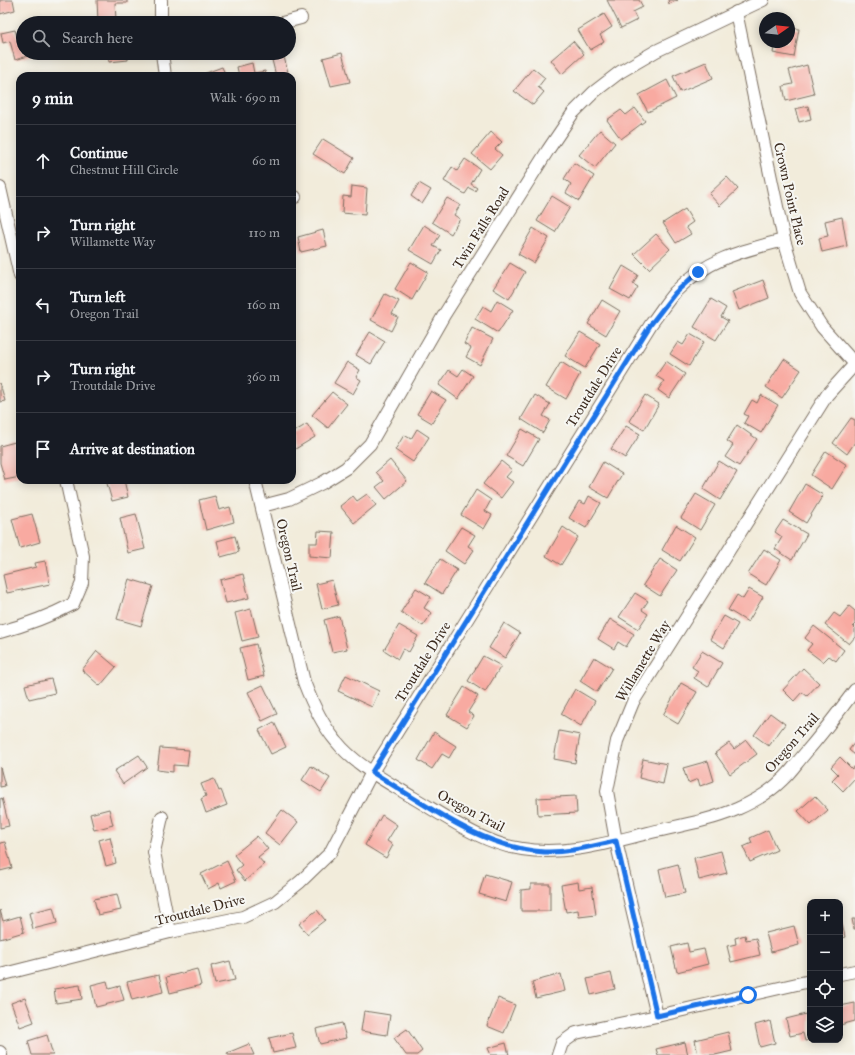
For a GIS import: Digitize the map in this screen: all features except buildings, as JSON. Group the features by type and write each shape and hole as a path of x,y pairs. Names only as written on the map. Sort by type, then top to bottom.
{"street":[{"path":"161,0 161,16"},
{"name":"Twin Falls Road","path":"262,506 289,499 322,483 346,468 370,444 444,315 573,113 594,92 620,72 656,51 763,0"},
{"name":"Crown Point Place","path":"736,12 784,240 800,294 822,327 855,364"},
{"path":"296,19 301,18"},
{"path":"163,60 164,72"},
{"path":"0,188 16,258"},
{"name":"Troutdale Drive","path":"0,975 170,932 243,917 275,902 300,882 330,853 372,772 651,324 675,293 698,272 720,258 747,249 784,240"},
{"name":"Willamette Way","path":"657,1016 616,841 607,791 617,741 633,702 827,395 855,364"},
{"path":"0,632 48,617 74,604 82,583 83,556 67,484"},
{"name":"Oregon Trail","path":"256,484 304,682 311,702 321,720 337,742 372,772 449,819 503,845 545,852 579,849 693,823 737,809 761,796 782,780 824,732 855,690"},
{"path":"162,817 154,852 170,932"},
{"path":"843,973 855,971"},
{"path":"558,1055 562,1043 576,1033 807,982"}],"route":[{"path":"698,272 675,293 651,324 372,772 449,819 503,845 545,852 579,849 616,841 657,1016 748,995"}]}
